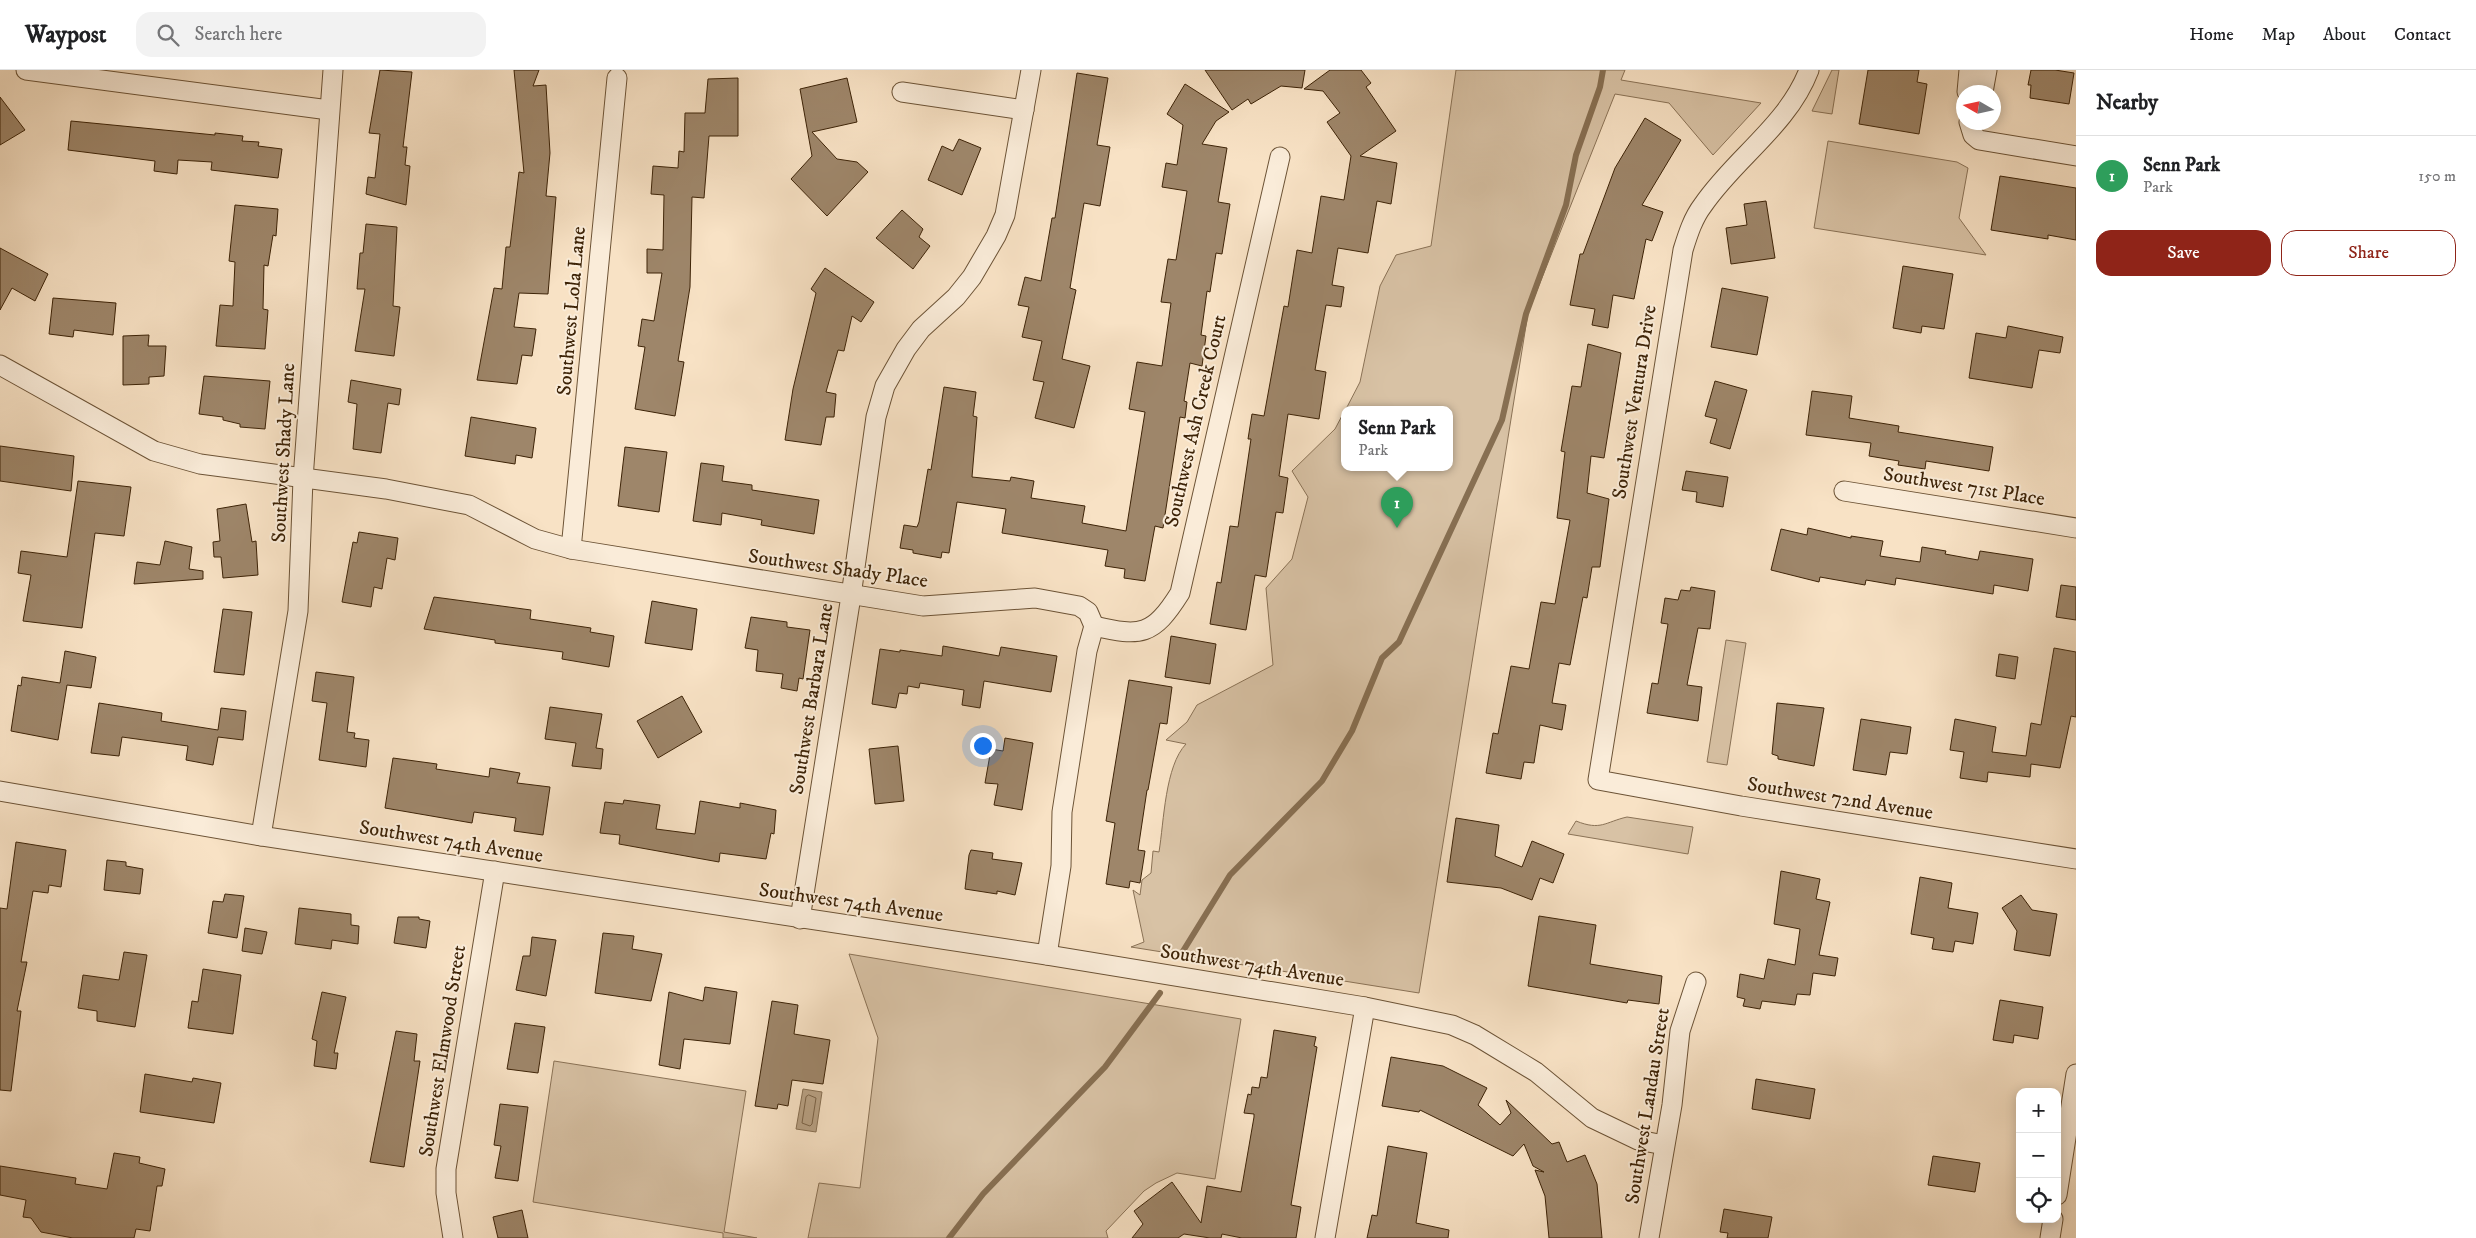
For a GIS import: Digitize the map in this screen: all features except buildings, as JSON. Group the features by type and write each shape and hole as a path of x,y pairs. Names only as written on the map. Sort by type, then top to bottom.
{"street":[{"path":"26,70 329,110"},
{"name":"Southwest Shady Lane","path":"261,836 298,611 303,478 333,70"},
{"name":"Southwest Barbara Lane","path":"800,919 851,596 876,417 885,386 906,349 921,329 956,297 972,277 996,236 1005,215 1031,70"},
{"name":"Southwest Ventura Drive","path":"1598,780 1683,250 1702,205 1788,109 1809,70"},
{"path":"1968,85 1969,70"},
{"path":"1984,85 1987,70"},
{"name":"Southwest Lola Lane","path":"571,548 617,78"},
{"path":"902,92 1024,110"},
{"path":"1971,130 1973,135 1979,140 2076,156"},
{"name":"Southwest Ash Creek Court","path":"1094,626 1126,633 1139,632 1153,625 1168,611 1180,593 1280,157"},
{"name":"Southwest Shady Place","path":"0,365 154,451 200,464 386,489 469,505 536,539 571,548 851,596 923,606 1035,598 1079,606 1088,612 1094,626"},
{"name":"Southwest 71st Place","path":"1844,491 2076,528"},
{"path":"1046,955 1061,866 1062,812 1087,651 1094,626"},
{"name":"Southwest 72nd Avenue","path":"1598,780 1741,806 2076,859"},
{"name":"Southwest 74th Avenue","path":"0,791 261,836 1046,955 1365,1007 1452,1025 1475,1035 1536,1072 1592,1118 1638,1140 1664,1145"},
{"name":"Southwest Elmwood Street","path":"453,1238 446,1193 446,1169 495,871"},
{"name":"Southwest Landau Street","path":"1649,1238 1672,1105 1680,1031 1696,982"},
{"path":"1325,1238 1365,1007"},
{"path":"2060,1178 2076,1074"},
{"path":"2050,1238 2052,1223"}],"shaded area":[{"path":"1456,70 1625,70 1621,80 1761,103 1713,155 1669,103 1615,94 1528,313 1419,993 1131,947 1144,942 1133,890 1140,895 1142,880 1151,873 1153,851 1159,852 1166,795 1174,766 1186,744 1166,740 1187,722 1197,705 1273,665 1266,588 1292,559 1308,497 1292,471 1335,429 1341,418 1341,471 1453,471 1453,406 1348,406 1360,382 1380,286 1396,255 1431,246"},
{"path":"1832,70 1839,70 1832,114 1812,111"},
{"path":"1828,141 1957,162 1968,168 1959,218 1986,255 1814,228"},
{"path":"1726,640 1746,643 1727,765 1707,762"},
{"path":"1627,817 1693,827 1688,854 1568,834 1576,821 1584,824 1603,825"},
{"path":"849,954 1241,1019 1215,1179 1177,1173 1156,1183 1144,1191 1106,1231 1108,1238 808,1238 819,1183 860,1188 878,1038"},
{"path":"554,1061 746,1091 724,1232 757,1238 723,1238 723,1233 533,1202"}],"water":[{"path":"803,1089 822,1092 816,1132 796,1129"}],"waterway":[{"path":"1180,956 1230,875 1322,781 1352,731 1382,658 1399,642 1502,420 1526,314 1566,205 1576,155 1600,87 1603,70"},
{"path":"949,1238 983,1194 1105,1067 1160,993"}],"place":[{"name":"Senn Park","path":"1397,528"}]}
